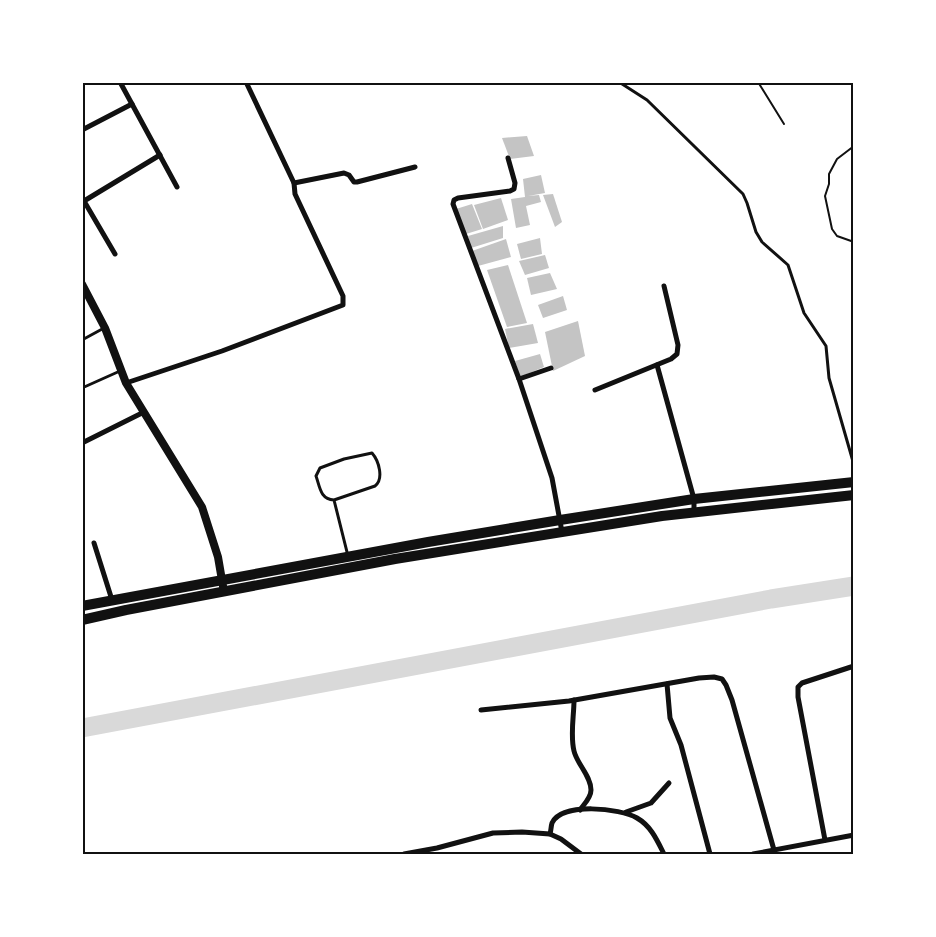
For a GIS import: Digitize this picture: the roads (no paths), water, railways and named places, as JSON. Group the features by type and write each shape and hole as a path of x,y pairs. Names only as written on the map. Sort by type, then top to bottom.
{"main road":[{"path":"82,606 348,556 560,520 694,499 854,482"},
{"path":"82,620 350,568 562,532 694,513 854,495"}],"street":[{"path":"120,82 177,187"},
{"path":"126,382 231,347 344,305 343,296 295,194 294,182 246,82"},
{"path":"82,130 132,104"},
{"path":"115,254 84,201 160,155"},
{"path":"508,158 515,184 514,189 458,198 454,200 453,204 519,379 552,478 562,532"},
{"path":"294,182 344,173 354,182 357,182 415,167"},
{"path":"82,284 105,328 126,382 202,507 218,556 224,592"},
{"path":"595,390 671,359 678,351 664,286"},
{"path":"657,365 694,499 694,513"},
{"path":"519,379 550,368"},
{"path":"82,442 144,412"},
{"path":"94,543 112,600"},
{"path":"825,840 798,697 798,687 802,683 853,666"},
{"path":"481,710 574,700 714,677 722,679 732,700 774,850"},
{"path":"667,684 670,718 681,744 710,854"},
{"path":"574,700 574,750 577,762 591,789 588,800 580,810"},
{"path":"626,812 651,804 669,784"},
{"path":"550,834 552,822 570,810 610,809 626,812 638,818 654,832 664,854"},
{"path":"404,854 437,848 493,833 522,832 550,834 581,854"},
{"path":"753,854 854,834"}],"lane":[{"path":"619,82 652,105 743,194 752,225 759,237 788,265 804,313 823,340 827,350 829,378 854,465"},
{"path":"82,340 105,328"},
{"path":"82,388 121,370"},
{"path":"372,453 376,457 380,478 379,483 334,500 327,500 323,496 316,476 320,468 372,453"},
{"path":"334,500 350,568"}],"waterway":[{"path":"82,728 771,599 854,586"}]}
